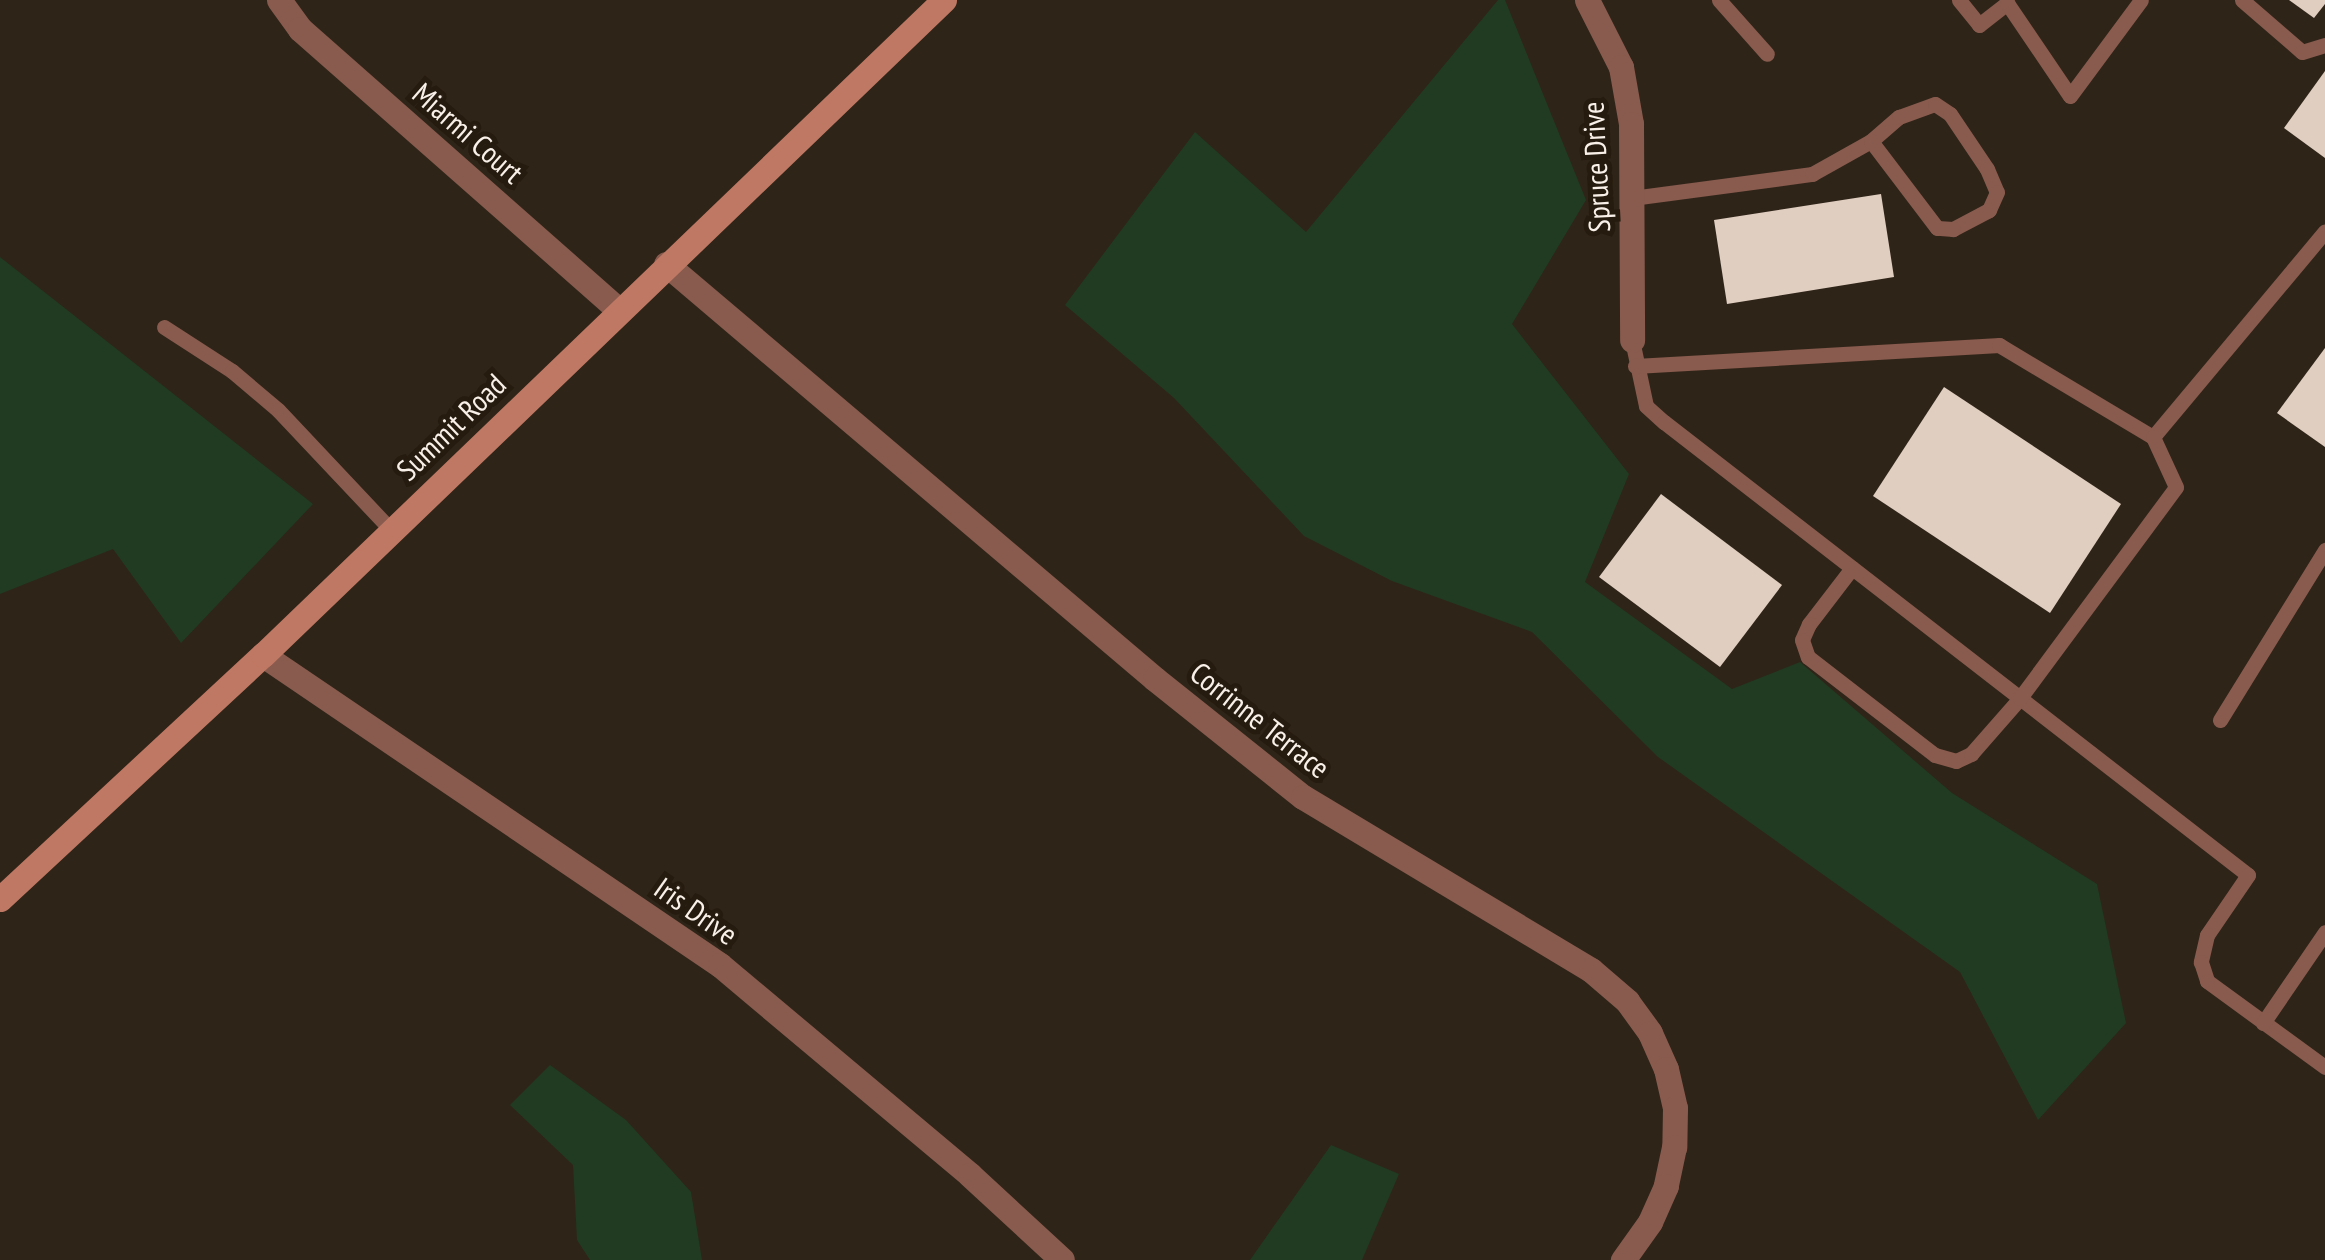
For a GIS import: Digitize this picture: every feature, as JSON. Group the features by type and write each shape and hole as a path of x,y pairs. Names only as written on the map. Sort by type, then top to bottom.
{"main road":[{"name":"Summit Road","path":"0,899 263,655 944,0"}],"street":[{"name":"Miarmi Court","path":"279,0 300,29 619,310"},
{"name":"Spruce Drive","path":"1587,0 1621,67 1631,124 1634,353"},
{"name":"Corrinne Terrace","path":"666,264 1155,679 1303,797 1590,970 1626,1001 1650,1033 1666,1069 1674,1108 1674,1147 1666,1186 1650,1222 1623,1260"},
{"name":"Iris Drive","path":"263,655 720,965 970,1175 1062,1260"}],"lane":[{"path":"1719,0 1767,54"},
{"path":"1959,0 1979,25 2007,2 2070,96 2141,0"},
{"path":"2242,0 2302,52 2325,44"},
{"path":"1632,198 1812,174 1871,142 1899,117 1935,104 1950,114 1987,168 1997,192 1989,210 1953,228 1937,228 1871,142"},
{"path":"2152,437 2325,231"},
{"path":"164,327 232,371 278,410 391,530"},
{"path":"1852,568 1809,624 1802,640 1808,657 1935,755 1956,760 1971,754 2020,698 2176,487 2152,437 1999,344 1634,353 1646,406 1852,568 2020,698 2248,874 2207,935 2201,962 2207,981 2325,1068"},
{"path":"2220,720 2325,550"},
{"path":"2264,1023 2325,932"}],"green space":[{"path":"1498,0 1505,0 1586,200 1512,324 1629,474 1585,582 1732,689 1800,662 1952,793 2097,884 2126,1023 2038,1120 1960,972 1658,757 1532,632 1392,581 1304,536 1174,398 1065,305 1195,132 1306,232"},
{"path":"0,257 313,504 181,643 113,549 0,594"},
{"path":"550,1065 626,1120 691,1192 702,1260 590,1260 577,1240 573,1165 510,1105"},
{"path":"1331,1145 1399,1174 1362,1260 1250,1260"}],"building":[{"path":"2289,0 2325,0 2325,4 2314,18"},
{"path":"2325,71 2325,158 2284,128"},
{"path":"1881,194 1894,277 1727,304 1714,220"},
{"path":"2325,348 2325,447 2277,413"},
{"path":"1944,387 2121,504 2050,613 1873,496"},
{"path":"1661,494 1782,585 1720,667 1599,577"}]}
